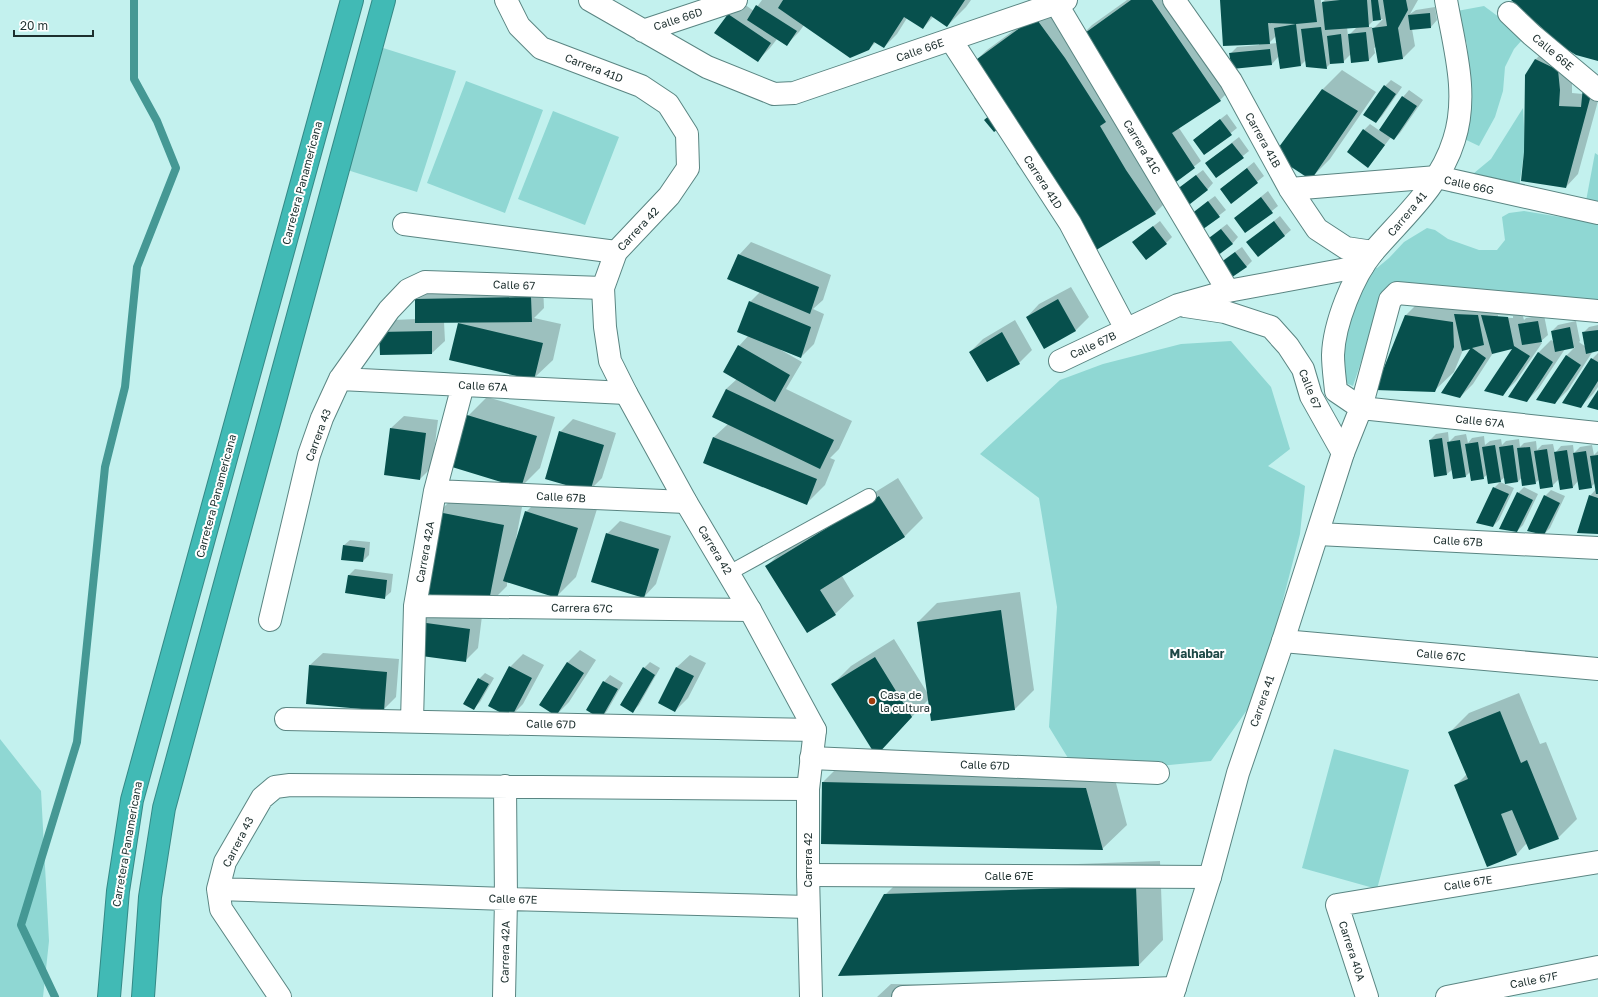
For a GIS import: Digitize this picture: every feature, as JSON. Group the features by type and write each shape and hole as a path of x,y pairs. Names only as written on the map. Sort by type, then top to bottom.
{"highway":[{"name":"Carretera Panamericana","path":"109,997 118,891 132,800 352,0"},
{"path":"143,997 150,897 164,808 384,0"}],"street":[{"name":"Carrera 41D","path":"506,0 519,26 541,48 641,86 668,104 687,134"},
{"path":"590,0 643,31"},
{"name":"Calle 66D","path":"643,31 736,0"},
{"name":"Carrera 41B","path":"1174,0 1231,81 1290,189 1317,229 1346,248 1368,259"},
{"name":"Carrera 41","path":"1361,408 1336,391 1333,355 1338,326 1347,298 1368,259 1405,219 1437,177 1454,140 1460,107 1460,74 1446,0"},
{"name":"Calle 66E","path":"643,31 707,66 774,94 794,93 1061,2"},
{"name":"Carrera 41C","path":"1061,2 1228,291"},
{"name":"Calle 66E","path":"1509,13 1532,35 1598,90"},
{"name":"Carrera 41D","path":"951,40 1070,224 1126,329"},
{"name":"Carrera 42","path":"687,134 688,168 669,196 616,252 604,288 605,327 610,361 626,393 686,502 750,610 815,730 808,789 808,907 811,997"},
{"name":"Calle 66G","path":"1290,189 1437,177 1598,213"},
{"path":"404,224 616,252"},
{"path":"1126,329 1178,305 1228,291 1368,259"},
{"name":"Calle 67","path":"425,282 604,288"},
{"name":"Carrera 43","path":"270,620 309,455 322,418 340,379 389,310 408,290 425,282"},
{"name":"Carrera 41","path":"1173,992 1210,877 1238,773 1283,641 1343,453 1361,408 1390,300 1400,292 1598,311"},
{"name":"Calle 67","path":"1178,305 1225,312 1271,328 1288,346 1303,369 1311,396 1343,453"},
{"name":"Calle 67B","path":"1060,361 1126,329"},
{"name":"Calle 67A","path":"340,379 626,393"},
{"name":"Carrera 42A","path":"412,721 415,606 435,491 463,386"},
{"name":"Calle 67A","path":"1361,408 1598,433"},
{"name":"Calle 67B","path":"435,491 686,502"},
{"name":"Calle 67B","path":"1318,534 1598,548"},
{"name":"Carrera 67C","path":"415,606 750,610"},
{"name":"Calle 67C","path":"1283,641 1598,669"},
{"name":"Calle 67D","path":"286,719 815,730"},
{"name":"Calle 67D","path":"811,758 1158,773"},
{"name":"Carrera 43","path":"280,997 221,909 218,889 226,862 262,798 275,787 290,785 505,786"},
{"path":"505,786 808,789"},
{"name":"Carrera 42A","path":"504,997 506,899 505,786"},
{"name":"Calle 67E","path":"1337,905 1598,862"},
{"name":"Calle 67E","path":"808,875 1210,877"},
{"name":"Calle 67E","path":"218,889 506,899 808,907"},
{"name":"Carrera 40A","path":"1337,905 1367,997"},
{"name":"Calle 67F","path":"1447,997 1598,967"},
{"path":"903,997 1173,992"}],"lane":[{"path":"729,573 869,496"}],"shaded area":[{"path":"1484,6 1507,23 1522,40 1514,49 1505,67 1503,91 1495,117 1479,146 1458,136 1469,70 1467,44 1457,11"},
{"path":"380,47 456,71 417,192 341,168"},
{"path":"466,81 543,110 505,213 427,183"},
{"path":"1523,108 1525,145 1518,196 1450,193 1491,159"},
{"path":"553,111 619,137 585,225 518,199"},
{"path":"1595,153 1598,155 1598,202 1586,201"},
{"path":"1524,211 1566,218 1598,221 1598,302 1519,293 1401,283 1371,347 1362,359 1353,386 1341,381 1331,368 1371,265 1377,268 1404,242 1427,228 1435,230 1448,239 1479,250 1497,250 1505,240 1502,217 1509,213"},
{"path":"1231,341 1271,387 1290,449 1268,466 1305,486 1300,534 1259,693 1211,761 1138,768 1068,758 1049,727 1057,607 1039,498 980,454 1060,380 1103,364 1181,344"},
{"path":"0,739 41,791 49,941 43,997 0,997"},
{"path":"1334,749 1409,770 1377,889 1302,868"}],"building":[{"path":"783,0 965,0 947,27 931,16 923,29 904,17 884,48 874,42 869,50 850,58 778,8"},
{"path":"1131,0 1152,0 1221,101 1172,133 1195,168 1168,188 1078,38"},
{"path":"1220,0 1314,0 1317,22 1296,24 1268,23 1270,44 1223,46"},
{"path":"1367,0 1369,27 1325,30 1322,2"},
{"path":"1371,0 1378,0 1381,20 1373,21"},
{"path":"1383,0 1406,0 1408,10 1398,28 1403,59 1378,63 1372,28 1387,26"},
{"path":"1511,0 1598,0 1598,61 1576,55 1563,47"},
{"path":"756,5 797,31 787,46 747,20"},
{"path":"1430,13 1431,28 1410,30 1408,15"},
{"path":"728,14 771,43 758,62 714,33"},
{"path":"1035,17 1065,58 1106,122 1100,126 1126,170 1156,214 1093,252 973,62"},
{"path":"1296,24 1301,66 1280,69 1274,28"},
{"path":"1321,27 1327,69 1306,67 1301,29"},
{"path":"1366,32 1369,61 1351,63 1348,34"},
{"path":"1341,34 1344,63 1330,64 1327,36"},
{"path":"1270,49 1272,65 1232,69 1229,53"},
{"path":"1535,59 1558,70 1560,90 1559,106 1581,107 1583,87 1591,95 1566,188 1521,181 1524,152 1525,75"},
{"path":"1384,85 1396,94 1376,123 1363,115"},
{"path":"1322,89 1358,111 1311,180 1273,155"},
{"path":"1402,96 1417,106 1394,140 1379,130"},
{"path":"996,110 1006,124 994,132 984,120"},
{"path":"1220,119 1232,135 1204,155 1193,140"},
{"path":"1363,129 1385,145 1368,168 1347,152"},
{"path":"1232,143 1244,158 1216,178 1205,163"},
{"path":"1247,168 1258,183 1231,204 1220,189"},
{"path":"1196,175 1208,190 1181,211 1168,196"},
{"path":"1261,197 1273,213 1245,233 1234,218"},
{"path":"1208,201 1220,217 1192,237 1181,222"},
{"path":"1274,221 1285,236 1258,257 1246,242"},
{"path":"1153,226 1167,244 1146,260 1132,242"},
{"path":"1221,229 1233,244 1205,265 1193,250"},
{"path":"1235,252 1247,267 1219,286 1208,272"},
{"path":"738,254 819,287 810,314 727,279"},
{"path":"531,297 532,322 415,323 415,299"},
{"path":"1058,299 1076,331 1044,349 1026,317"},
{"path":"749,301 811,327 801,358 737,332"},
{"path":"1454,314 1478,315 1484,345 1472,348 1486,358 1460,398 1441,393 1470,349 1462,351"},
{"path":"1405,315 1453,322 1454,347 1435,392 1375,390"},
{"path":"1481,315 1508,317 1514,346 1530,356 1503,396 1484,391 1512,349 1492,354"},
{"path":"1538,321 1542,342 1522,345 1518,324"},
{"path":"458,323 543,343 534,380 449,360"},
{"path":"1570,327 1574,348 1555,352 1551,331"},
{"path":"1598,330 1598,351 1586,354 1582,332"},
{"path":"432,331 432,354 380,355 379,332"},
{"path":"1002,332 1020,364 987,382 969,352"},
{"path":"738,345 790,375 775,402 723,372"},
{"path":"1538,352 1553,362 1527,402 1508,397"},
{"path":"1566,355 1581,365 1555,404 1536,400"},
{"path":"1591,358 1598,362 1598,381 1581,408 1562,403"},
{"path":"726,389 834,440 820,469 712,417"},
{"path":"1598,390 1598,410 1587,407"},
{"path":"467,415 537,436 521,488 452,467"},
{"path":"390,428 426,433 420,480 384,475"},
{"path":"559,431 604,445 590,492 545,479"},
{"path":"713,437 817,479 807,505 703,463"},
{"path":"1442,438 1447,475 1434,477 1429,440"},
{"path":"1460,440 1466,477 1453,479 1447,442"},
{"path":"1478,442 1484,479 1471,481 1465,444"},
{"path":"1495,445 1501,482 1488,484 1482,447"},
{"path":"1513,445 1518,482 1505,484 1499,447"},
{"path":"1530,447 1536,484 1522,486 1517,448"},
{"path":"1547,449 1553,487 1540,489 1534,451"},
{"path":"1567,450 1573,488 1560,490 1554,452"},
{"path":"1586,451 1592,488 1579,490 1573,453"},
{"path":"1598,455 1598,494 1596,494 1590,456"},
{"path":"1493,487 1509,494 1493,527 1476,523"},
{"path":"1517,492 1533,500 1517,532 1499,529"},
{"path":"1544,495 1560,503 1544,535 1527,531"},
{"path":"1589,495 1598,498 1598,534 1577,533"},
{"path":"879,496 905,537 820,590 836,615 807,633 765,566"},
{"path":"525,511 578,528 557,598 503,581"},
{"path":"438,512 504,525 488,606 422,593"},
{"path":"606,533 659,549 644,598 591,582"},
{"path":"343,545 365,548 363,562 341,560"},
{"path":"348,575 387,580 385,599 345,593"},
{"path":"1001,610 1015,710 931,721 917,622"},
{"path":"419,622 470,629 466,662 414,655"},
{"name":"Casa de la cultura","path":"875,657 912,717 876,756 831,684"},
{"path":"567,662 584,673 556,716 539,705"},
{"path":"309,665 387,672 384,711 306,704"},
{"path":"509,666 532,678 511,718 488,706"},
{"path":"643,667 655,675 633,713 620,705"},
{"path":"676,667 694,676 675,712 658,703"},
{"path":"478,678 489,684 474,710 463,704"},
{"path":"603,681 618,689 601,719 586,710"},
{"path":"1500,711 1521,763 1527,760 1559,839 1529,850 1512,810 1501,814 1517,855 1487,867 1454,785 1468,779 1448,732"},
{"path":"822,782 1086,788 1103,850 821,844"},
{"path":"1136,886 1139,966 838,976 884,894"}],"waterway":[{"path":"55,997 21,925 77,742 105,467 125,387 137,267 176,168 157,121 134,79 134,0"}],"place":[{"name":"Casa de la cultura","path":"872,701"}],"district":[{"name":"Malhabar","path":"1197,654"}]}
